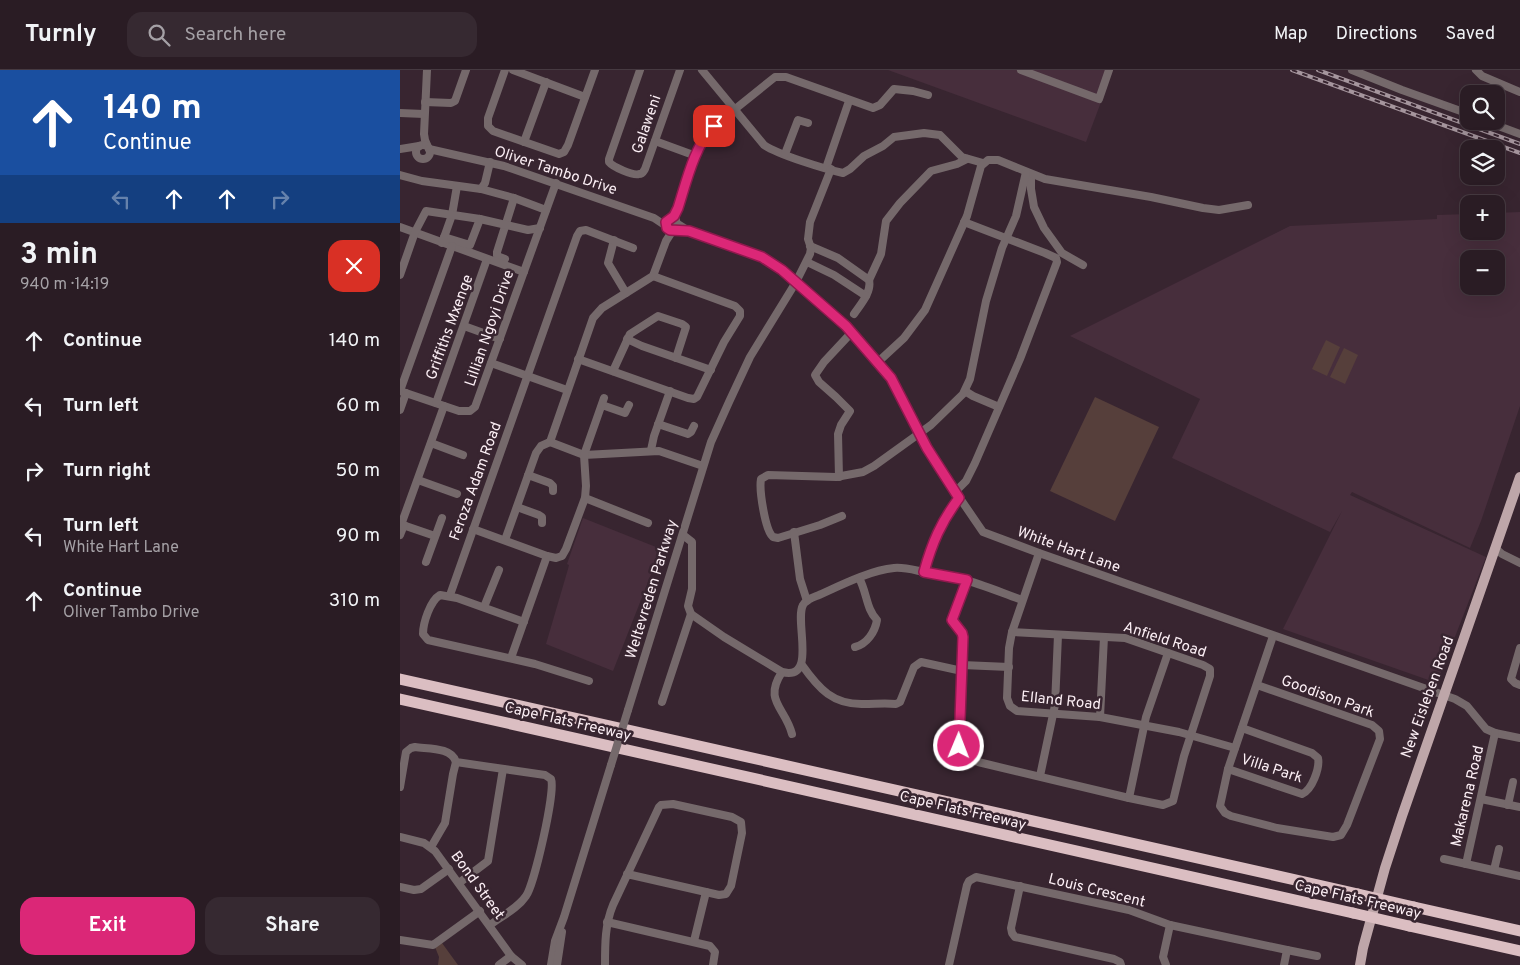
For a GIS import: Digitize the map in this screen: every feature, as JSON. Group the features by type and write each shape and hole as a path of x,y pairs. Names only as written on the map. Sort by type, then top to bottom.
{"highway":[{"name":"Cape Flats Freeway","path":"400,679 1520,931"},
{"name":"Cape Flats Freeway","path":"400,699 1520,951"}],"main road":[{"name":"New Eisleben Road","path":"1360,965 1391,847 1443,696 1497,552 1520,477"},
{"name":"New Eisleben Road","path":"1366,965 1369,928"}],"street":[{"path":"425,149 426,70"},
{"path":"425,102 451,103 455,101 466,70"},
{"path":"505,70 488,118 488,126 493,131 554,153 562,154 568,145 595,70"},
{"path":"512,70 585,97"},
{"name":"Galaweni","path":"640,70 609,162 620,169 635,174 640,174 646,169 680,70"},
{"path":"702,70 764,145 829,169 843,173 864,156 883,146 894,137 924,133 940,135 967,159 983,163"},
{"path":"1021,70 1098,98 1109,70"},
{"path":"1352,70 1460,111"},
{"path":"1476,70 1482,76 1520,92"},
{"path":"550,442 595,314 653,276 696,156 710,130 772,79 787,74 850,101 873,108 880,105 894,89 928,95"},
{"path":"524,142 546,82"},
{"name":"Weltevreden Parkway","path":"551,965 555,942 703,466 722,417 750,357 796,282 811,251 808,239 810,222 824,189 850,101"},
{"path":"400,113 424,114"},
{"path":"785,154 798,120 808,123"},
{"path":"1505,128 1520,134"},
{"path":"655,141 696,156"},
{"name":"Oliver Tambo Drive","path":"400,149 425,149 490,162 556,183 762,257 779,267 796,282"},
{"name":"Oliver Tambo Drive","path":"400,149 422,159 425,149"},
{"path":"854,314 866,296 870,285 869,280 882,254 886,221 928,173 967,159"},
{"path":"878,362 904,338 926,310 964,222 983,163 988,160 994,159 1028,173 1064,183 1151,197 1211,210 1248,206"},
{"path":"481,189 490,162"},
{"path":"842,516 778,538 770,536 760,486 762,478 768,475 839,477 868,470 944,414 965,390 970,379 983,312 1006,238 1018,209 1028,173"},
{"path":"1028,173 1036,213 1063,254 1083,265"},
{"path":"400,175 481,189 514,198 546,210"},
{"name":"Lillian Ngoyi Drive","path":"402,391 463,412 472,409 479,398 556,183"},
{"path":"443,240 452,215 456,186"},
{"path":"505,259 497,254 514,198"},
{"path":"400,275 415,232 426,212 480,219 528,230 540,228"},
{"path":"400,227 443,240 468,245 471,244 480,219"},
{"path":"964,222 1053,257 1057,262"},
{"name":"Feroza Adam Road","path":"450,595 576,236 580,231 586,230 614,240"},
{"path":"443,240 452,246 524,272"},
{"path":"626,293 608,263 614,240 633,248"},
{"path":"400,410 402,391 452,246"},
{"path":"810,246 838,258 869,280"},
{"path":"924,572 930,550 940,526 970,475 1023,351 1057,262 1063,254"},
{"name":"Griffiths Mxenge","path":"400,535 431,443 440,405 464,326 488,259"},
{"path":"806,262 834,275 866,296"},
{"path":"578,359 694,399 699,394 740,316 740,311 736,306 653,276"},
{"name":"White Hart Lane","path":"796,282 852,332 891,378 931,456 983,532 1443,696 1467,706 1483,728 1496,733"},
{"path":"613,371 627,338 635,330 661,316 686,327 676,358"},
{"path":"464,326 500,339"},
{"path":"839,477 838,434 841,425 850,411 819,382 815,375 824,362 852,332"},
{"path":"627,338 642,346 710,370"},
{"path":"491,363 567,390"},
{"path":"965,390 973,396 999,408"},
{"path":"652,450 658,424 670,391"},
{"path":"473,529 547,556 556,558 562,556 585,498 584,455 603,402 625,413 629,405"},
{"path":"658,424 688,434 692,432 694,426"},
{"path":"505,540 538,449 550,442 584,455 652,450 703,466"},
{"path":"431,443 464,455"},
{"path":"528,475 552,484 553,491"},
{"path":"418,480 457,494"},
{"path":"585,498 648,523"},
{"path":"517,507 539,515 542,517 542,522"},
{"path":"426,562 442,518"},
{"path":"402,525 435,536"},
{"path":"794,532 800,579 807,600"},
{"path":"683,535 692,542 692,589 688,606 691,614 724,637 782,672 787,673 795,672 802,665 804,656 800,619 803,604 807,600 859,578 894,568 924,572 969,581 1022,600"},
{"path":"1497,552 1520,563"},
{"name":"Elland Road","path":"1039,553 1012,632 1007,698 1010,706 1017,711 1100,717 1191,735 1235,748"},
{"path":"511,658 547,556"},
{"path":"484,608 499,570"},
{"path":"855,647 868,640 877,623 877,620 870,613 866,592 859,578"},
{"path":"969,581 952,620 963,637 958,741 963,754 971,760 1097,791 1167,805 1173,801 1191,735"},
{"path":"524,622 450,595 440,595 433,601 423,627 424,636 428,640 545,666 589,681"},
{"path":"662,702 691,614"},
{"name":"Anfield Road","path":"1012,632 1124,638 1210,669 1211,672 1191,735"},
{"path":"1040,776 1054,714 1058,635"},
{"path":"1228,769 1274,636"},
{"path":"1100,717 1104,637"},
{"path":"1520,648 1511,679 1520,686"},
{"path":"1129,798 1144,726 1168,653"},
{"path":"802,665 823,691 832,698 855,704 896,704 900,702 914,667 922,662 962,668 1008,666"},
{"path":"782,672 774,687 774,696 790,725 792,734"},
{"name":"Goodison Park","path":"1228,769 1220,803 1225,813 1277,828 1338,837 1347,825 1380,739 1379,731 1372,725 1257,685"},
{"name":"Villa Park","path":"1228,769 1302,794 1310,788 1319,764 1318,758 1312,753 1242,728"},
{"path":"1496,733 1520,738"},
{"name":"Makarena Road","path":"1466,864 1496,733"},
{"path":"400,787 408,749 449,752 455,757 456,762 445,823 431,847"},
{"path":"456,762 545,775 551,779 553,787 546,825 528,893 520,903 490,925"},
{"path":"459,883 488,860 504,769"},
{"path":"1508,804 1513,782"},
{"path":"1481,799 1520,807"},
{"path":"605,965 607,922 613,904 627,874 659,808 663,804 673,804 732,817 741,822 742,833 730,889 723,895 627,874"},
{"name":"Bond Street","path":"400,836 431,847 511,956 522,965"},
{"path":"1494,870 1499,848"},
{"path":"1444,859 1520,876"},
{"path":"400,887 414,890 421,889 449,869"},
{"name":"Louis Crescent","path":"949,965 969,881 976,877 1129,910 1170,925 1316,956"},
{"path":"1020,886 1011,928 1015,937 1114,959 1120,962 1121,965"},
{"path":"694,941 706,892"},
{"path":"400,940 433,945 480,912"},
{"name":"Weltevreden Parkway","path":"557,965 564,918"},
{"path":"607,922 710,946 715,952 713,965"},
{"path":"1166,965 1163,957 1170,925"},
{"path":"1284,965 1287,950"},
{"path":"499,965 511,956"}],"shaded area":[{"path":"888,70 1113,70 1086,142"},
{"path":"1520,212 1520,406 1470,548 1352,492 1350,495 1486,557 1437,683 1283,629 1342,511 1330,532 1172,458 1200,399 1070,336 1290,226 1437,219 1437,215 1460,214 1460,240 1505,240 1505,213"},
{"path":"1326,340 1340,347 1327,376 1312,369"},
{"path":"1344,348 1358,355 1345,384 1330,377"},
{"path":"1095,397 1159,427 1115,521 1050,491"},
{"path":"583,518 661,549 613,671 546,644 568,569 569,565 567,564"},
{"path":"442,943 458,965 438,965 439,957 435,947"}],"railway":[{"path":"1292,70 1520,153"},
{"path":"1318,70 1520,144"}],"route":[{"path":"714,126 707,134 696,156 678,208 674,216 666,222 667,228 670,230 689,231 762,257 782,270 830,314 846,326 891,378 931,456 959,498 935,536 924,572 967,580 952,620 963,637 959,746"}]}
